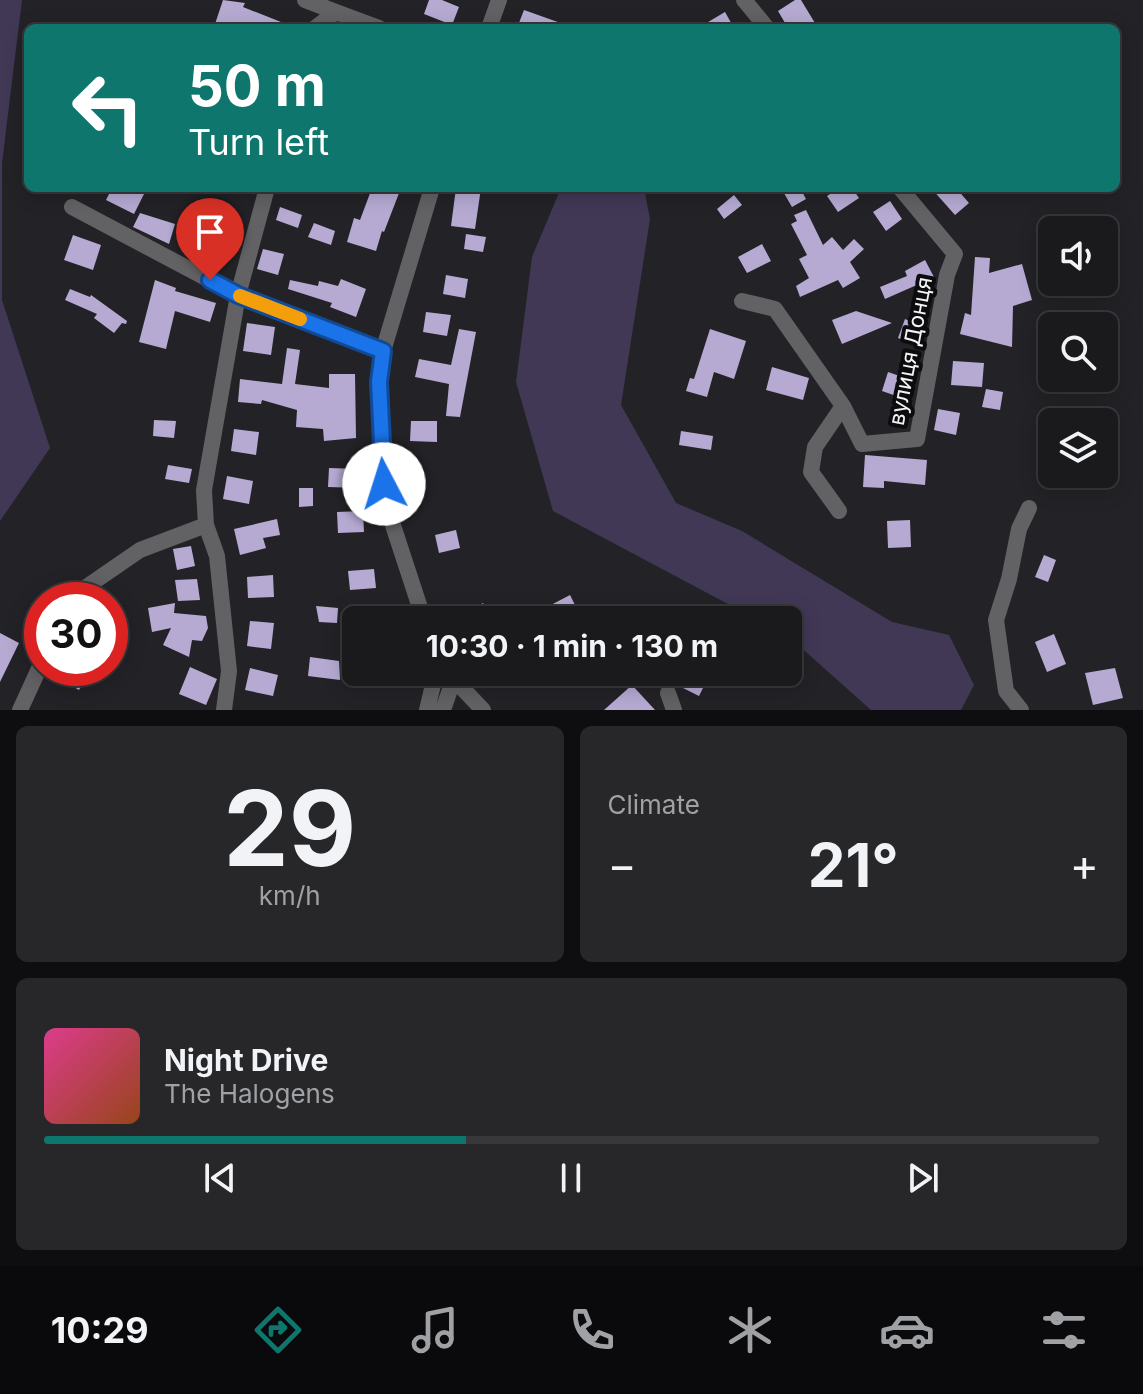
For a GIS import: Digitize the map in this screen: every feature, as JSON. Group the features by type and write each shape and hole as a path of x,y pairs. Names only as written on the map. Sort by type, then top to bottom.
{"street":[{"path":"305,0 368,24"},
{"path":"490,24 499,0"},
{"path":"744,0 764,24"},
{"path":"320,24 336,12"},
{"path":"224,710 229,671 217,556 206,525 204,490 238,295 266,192"},
{"path":"419,606 387,507 381,461 379,382 383,351 431,192"},
{"name":"вулиця Донця","path":"742,301 775,309 843,406 862,444 917,439 947,275 955,254 903,192"},
{"path":"72,207 238,295 383,351"},
{"path":"839,511 811,472 815,447 843,406"},
{"path":"1021,710 1006,691 996,620 1009,579 1019,529 1029,508"},
{"path":"94,582 140,550 206,525"},
{"path":"20,710 31,686"},
{"path":"427,710 433,686"},
{"path":"443,710 448,686"},
{"path":"460,686 483,710"},
{"path":"668,693 674,710"}],"shaded area":[{"path":"0,0 22,0 2,163 2,300 50,448 0,521"},
{"path":"559,192 645,192 650,219 621,405 676,503 742,531 892,622 949,635 974,685 961,710 871,710 802,648 802,606 732,606 553,511 516,382 532,257"}],"building":[{"path":"223,0 245,3 243,7 286,24 215,24"},
{"path":"429,0 442,0 459,7 452,24 424,14"},
{"path":"795,0 801,0 816,24 786,24 778,11"},
{"path":"524,10 563,24 519,24"},
{"path":"725,12 732,24 705,24"},
{"path":"110,192 145,192 134,214 106,200"},
{"path":"370,192 399,192 376,251 347,242 354,218 360,220"},
{"path":"455,192 480,192 475,229 451,226"},
{"path":"783,192 802,192 806,199 792,207"},
{"path":"833,192 855,192 859,198 838,212 827,196"},
{"path":"935,192 959,192 969,203 955,215"},
{"path":"734,195 742,205 724,219 717,209"},
{"path":"890,201 902,219 886,231 873,212"},
{"path":"280,207 302,215 298,228 276,220"},
{"path":"806,210 823,245 832,237 843,250 854,239 864,249 850,262 860,278 843,288 838,280 800,297 796,286 809,278 799,259 807,255 791,224 797,221 794,215"},
{"path":"140,213 175,224 169,244 133,227"},
{"path":"199,214 227,222 220,245 192,236"},
{"path":"314,223 335,231 331,245 308,237"},
{"path":"466,234 486,237 483,252 464,249"},
{"path":"73,235 101,245 93,270 64,260"},
{"path":"762,244 771,261 747,273 738,257"},
{"path":"263,249 284,254 278,275 257,269"},
{"path":"975,257 990,258 989,273 1022,264 1032,300 1013,306 1012,347 960,334 965,313 971,315"},
{"path":"925,260 935,279 934,285 915,295 919,284 885,299 880,287 907,276 905,271"},
{"path":"446,275 468,279 465,298 443,294"},
{"path":"341,279 366,289 356,317 330,307 332,303 288,289 290,280 318,286 319,281 338,286"},
{"path":"155,280 176,288 175,291 216,303 210,322 175,311 166,349 139,342"},
{"path":"70,289 91,295 127,321 126,324 122,323 114,333 94,318 97,314 65,300"},
{"path":"856,311 892,323 842,344 832,320"},
{"path":"426,312 451,315 447,336 423,332"},
{"path":"905,319 926,328 921,347 898,338"},
{"path":"247,323 275,327 271,355 243,351"},
{"path":"459,329 476,332 460,417 446,416 449,384 415,377 419,359 451,365"},
{"path":"710,329 746,341 734,379 714,372 707,397 686,391 690,378 694,379"},
{"path":"287,348 300,350 295,384 329,388 329,374 355,374 356,438 324,441 323,429 296,427 297,410 262,400 261,404 238,402 240,379 282,384"},
{"path":"953,361 984,363 982,387 951,385"},
{"path":"772,367 809,378 803,400 766,390"},
{"path":"888,372 911,380 905,399 882,391"},
{"path":"986,389 1003,392 1000,410 982,407"},
{"path":"938,409 960,413 956,435 934,430"},
{"path":"154,420 176,421 174,438 153,436"},
{"path":"411,421 437,421 437,442 410,441"},
{"path":"234,429 259,432 256,455 231,451"},
{"path":"681,431 713,436 711,450 679,445"},
{"path":"865,455 927,460 925,485 884,481 884,488 863,487"},
{"path":"168,465 192,469 189,483 165,479"},
{"path":"329,468 361,469 360,488 328,487"},
{"path":"227,476 253,481 249,504 223,499"},
{"path":"299,488 313,488 313,506 299,507"},
{"path":"363,511 364,532 338,533 337,512"},
{"path":"277,519 280,535 263,538 266,548 240,555 234,529"},
{"path":"910,520 911,547 888,548 887,521"},
{"path":"456,530 460,548 439,553 435,535"},
{"path":"191,546 195,566 177,570 173,549"},
{"path":"1044,555 1056,560 1048,582 1035,577"},
{"path":"374,569 376,588 350,590 348,571"},
{"path":"273,575 274,597 248,598 247,577"},
{"path":"197,579 200,600 178,601 175,580"},
{"path":"570,595 576,606 549,606"},
{"path":"175,603 174,613 206,616 208,628 202,641 192,640 189,657 163,645 171,628 152,632 148,608"},
{"path":"316,606 338,608 337,623 319,622"},
{"path":"250,621 274,623 271,649 247,646"},
{"path":"0,633 19,643 0,682"},
{"path":"1054,634 1066,664 1047,672 1035,642"},
{"path":"310,657 339,661 340,680 308,676"},
{"path":"190,667 217,679 206,705 179,694"},
{"path":"250,668 278,675 273,696 245,690"},
{"path":"1115,668 1123,698 1093,705 1085,673"},
{"path":"633,686 655,710 604,710"},
{"path":"679,686 704,686 699,696"}],"slow traffic":[{"path":"240,296 300,319"}],"route":[{"path":"210,280 238,295 383,351 379,382 384,484"}]}
